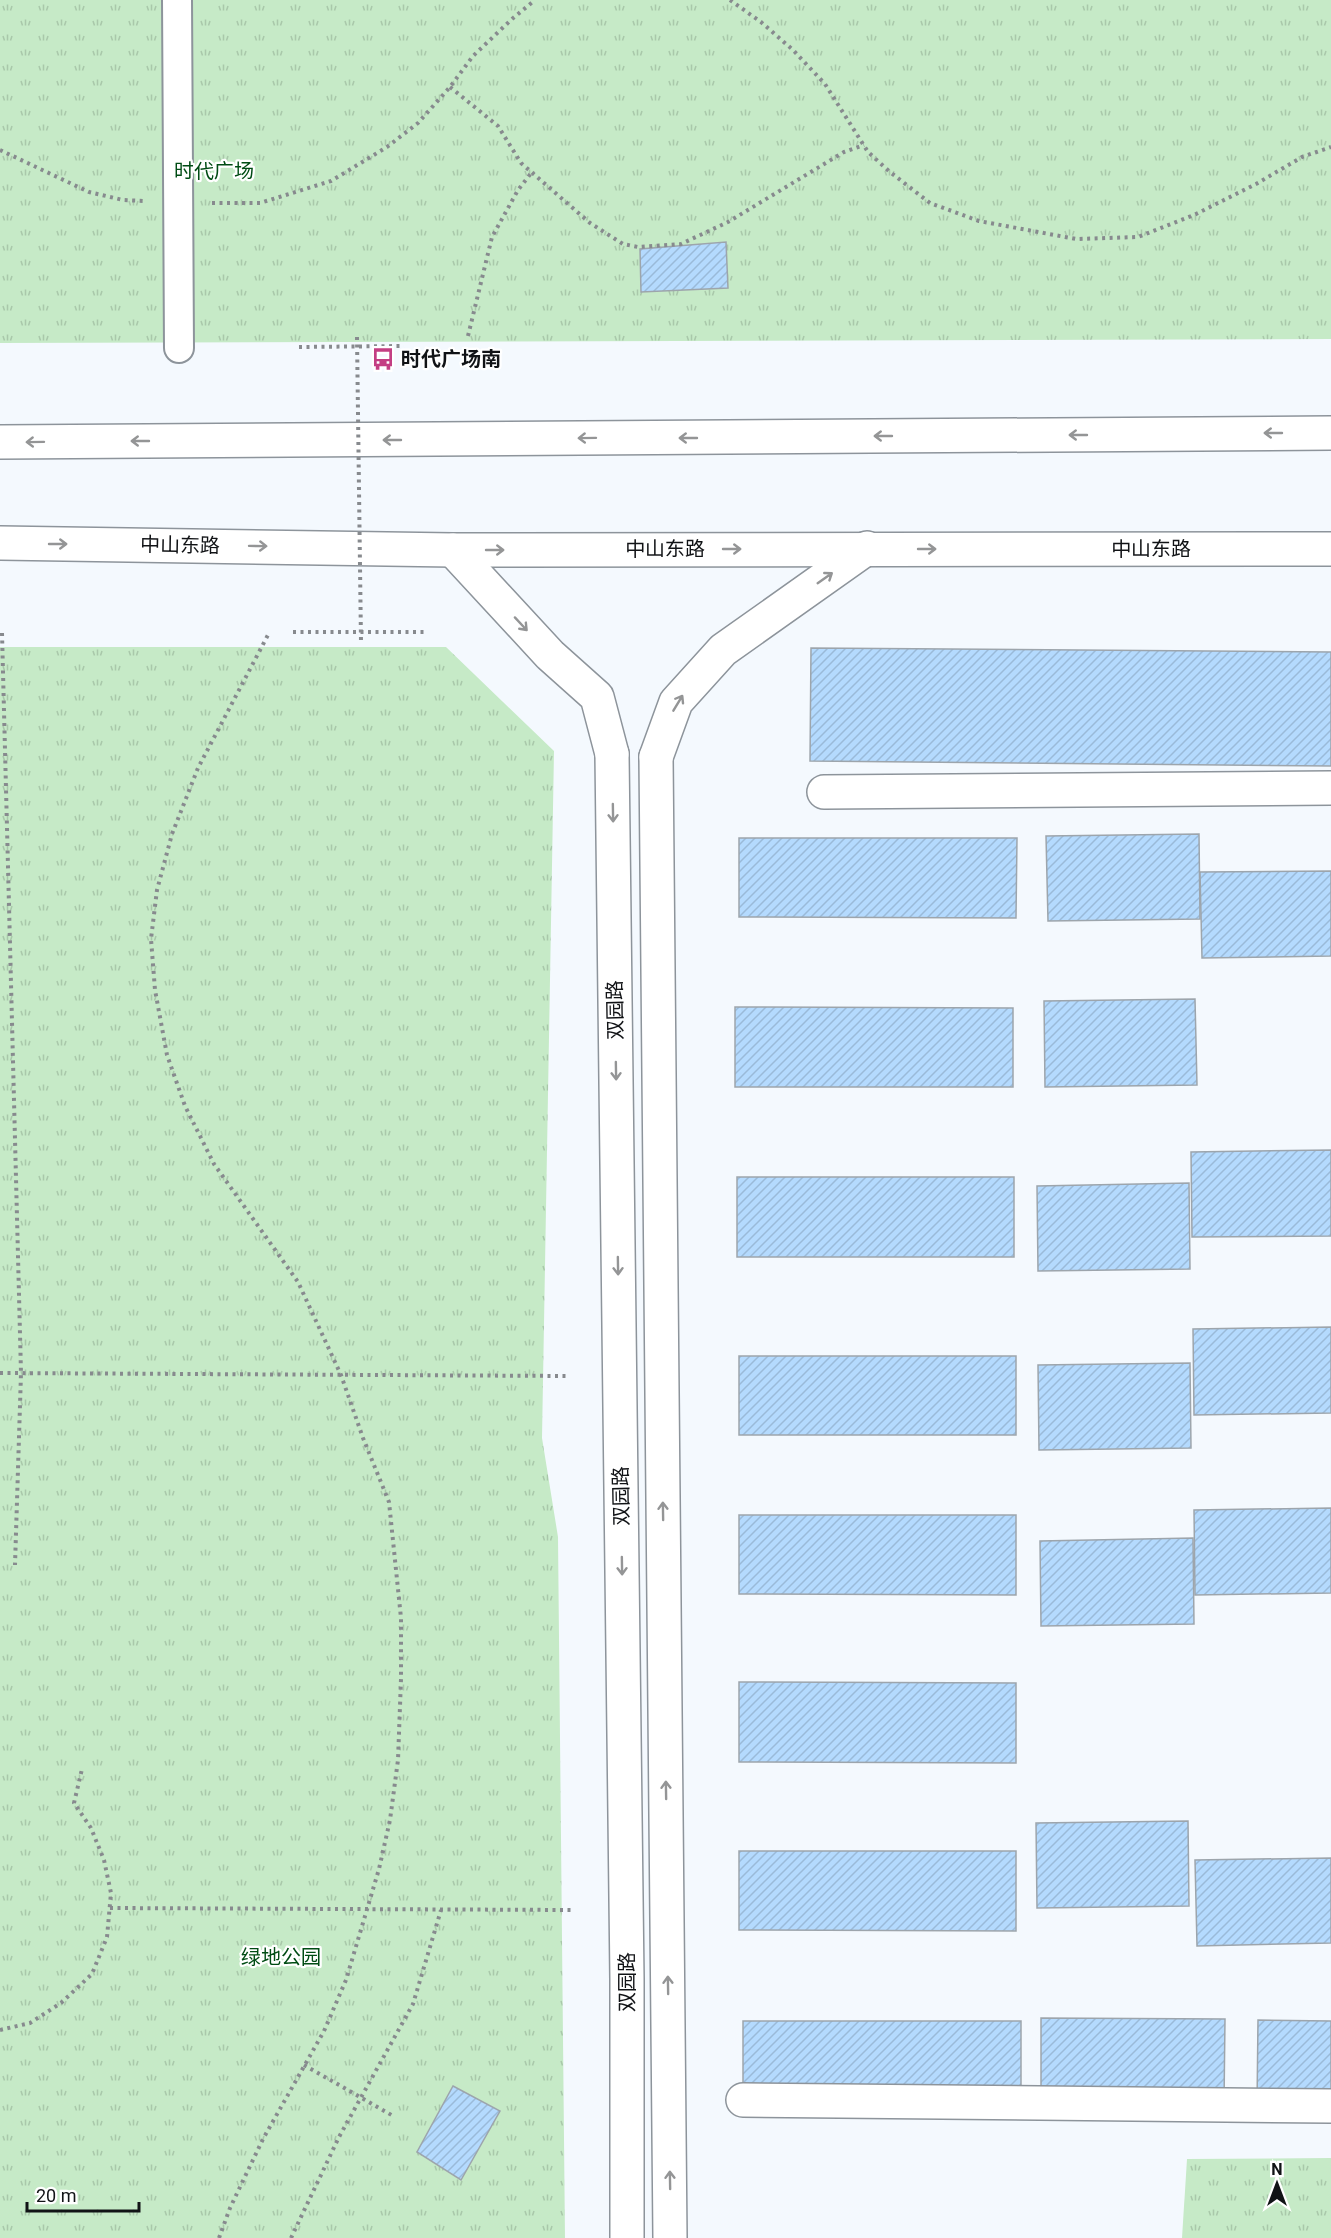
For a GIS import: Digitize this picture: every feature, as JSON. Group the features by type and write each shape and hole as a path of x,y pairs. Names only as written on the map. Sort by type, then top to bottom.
{"main road":[{"path":"0,442 1331,433"},
{"name":"中山东路","path":"0,543 453,550 1331,549"},
{"name":"双园路","path":"670,2238 656,757 676,702 723,650 867,548"},
{"name":"双园路","path":"453,550 550,654 597,697 612,754 627,1979 627,2238"},
{"path":"824,792 1331,788"},
{"path":"743,2100 1331,2106"}],"street":[{"path":"177,0 179,348"}],"path":[{"path":"0,150 89,192 123,200 178,204 260,203 331,181 395,141 418,123 450,87 473,56 535,0"},
{"path":"730,0 761,22 793,50 825,84 868,152 890,172 930,203 979,221 1076,239 1138,237 1194,215 1256,184 1302,157 1331,147"},
{"path":"450,87 498,126 521,163 590,223 623,244 638,247 681,244 728,222 844,152 864,145"},
{"path":"468,336 492,237 518,190 532,172"},
{"path":"357,337 361,642"},
{"path":"299,347 404,346"},
{"path":"293,632 428,632"},
{"path":"2,633 21,1373 15,1565"},
{"path":"219,2238 230,2208 262,2139 324,2031 346,1980 380,1869 390,1820 398,1760 401,1618 389,1502 341,1375 298,1282 214,1164 185,1106 167,1055 155,990 151,939 156,890 172,834 198,768 269,633"},
{"path":"0,1373 567,1376"},
{"path":"0,2030 30,2023 61,2003 92,1974 107,1937 111,1893 104,1860 91,1828 74,1803 82,1769"},
{"path":"110,1908 572,1910"},
{"path":"291,2238 339,2137 413,2004 441,1910"},
{"path":"304,2065 395,2117"}],"green space":[{"name":"时代广场","path":"0,0 1331,0 1331,339 0,343"},
{"name":"绿地公园","path":"0,647 446,647 554,751 542,1438 558,1537 565,2238 0,2238"},
{"path":"1331,2158 1331,2238 1182,2238 1187,2159"}],"building":[{"path":"726,242 728,288 641,292 640,249"},
{"path":"811,648 1331,652 1331,766 810,761"},
{"path":"1199,834 1200,919 1048,921 1046,836"},
{"path":"739,838 1017,838 1016,918 739,917"},
{"path":"1331,871 1331,956 1202,958 1200,872"},
{"path":"1195,999 1197,1085 1045,1087 1044,1001"},
{"path":"735,1007 1013,1008 1013,1087 735,1087"},
{"path":"1331,1150 1331,1236 1192,1237 1191,1152"},
{"path":"737,1177 1014,1177 1014,1257 737,1257"},
{"path":"1189,1183 1190,1269 1038,1271 1037,1186"},
{"path":"1331,1327 1331,1413 1194,1415 1193,1329"},
{"path":"739,1356 1016,1356 1016,1435 739,1435"},
{"path":"1190,1363 1191,1448 1039,1450 1038,1365"},
{"path":"1331,1508 1331,1593 1195,1595 1194,1510"},
{"path":"739,1515 1016,1515 1016,1595 739,1594"},
{"path":"1193,1538 1194,1624 1041,1626 1040,1541"},
{"path":"739,1682 1016,1683 1016,1763 739,1762"},
{"path":"1188,1821 1189,1906 1037,1908 1036,1823"},
{"path":"739,1851 1016,1851 1016,1931 739,1930"},
{"path":"1331,1858 1331,1943 1197,1946 1195,1860"},
{"path":"1041,2018 1225,2019 1224,2104 1041,2102"},
{"path":"1258,2020 1331,2021 1331,2106 1257,2105"},
{"path":"743,2021 1021,2021 1021,2101 743,2100"},
{"path":"453,2086 500,2111 461,2180 417,2152"}],"place":[{"name":"时代广场南","path":"383,359"}]}
